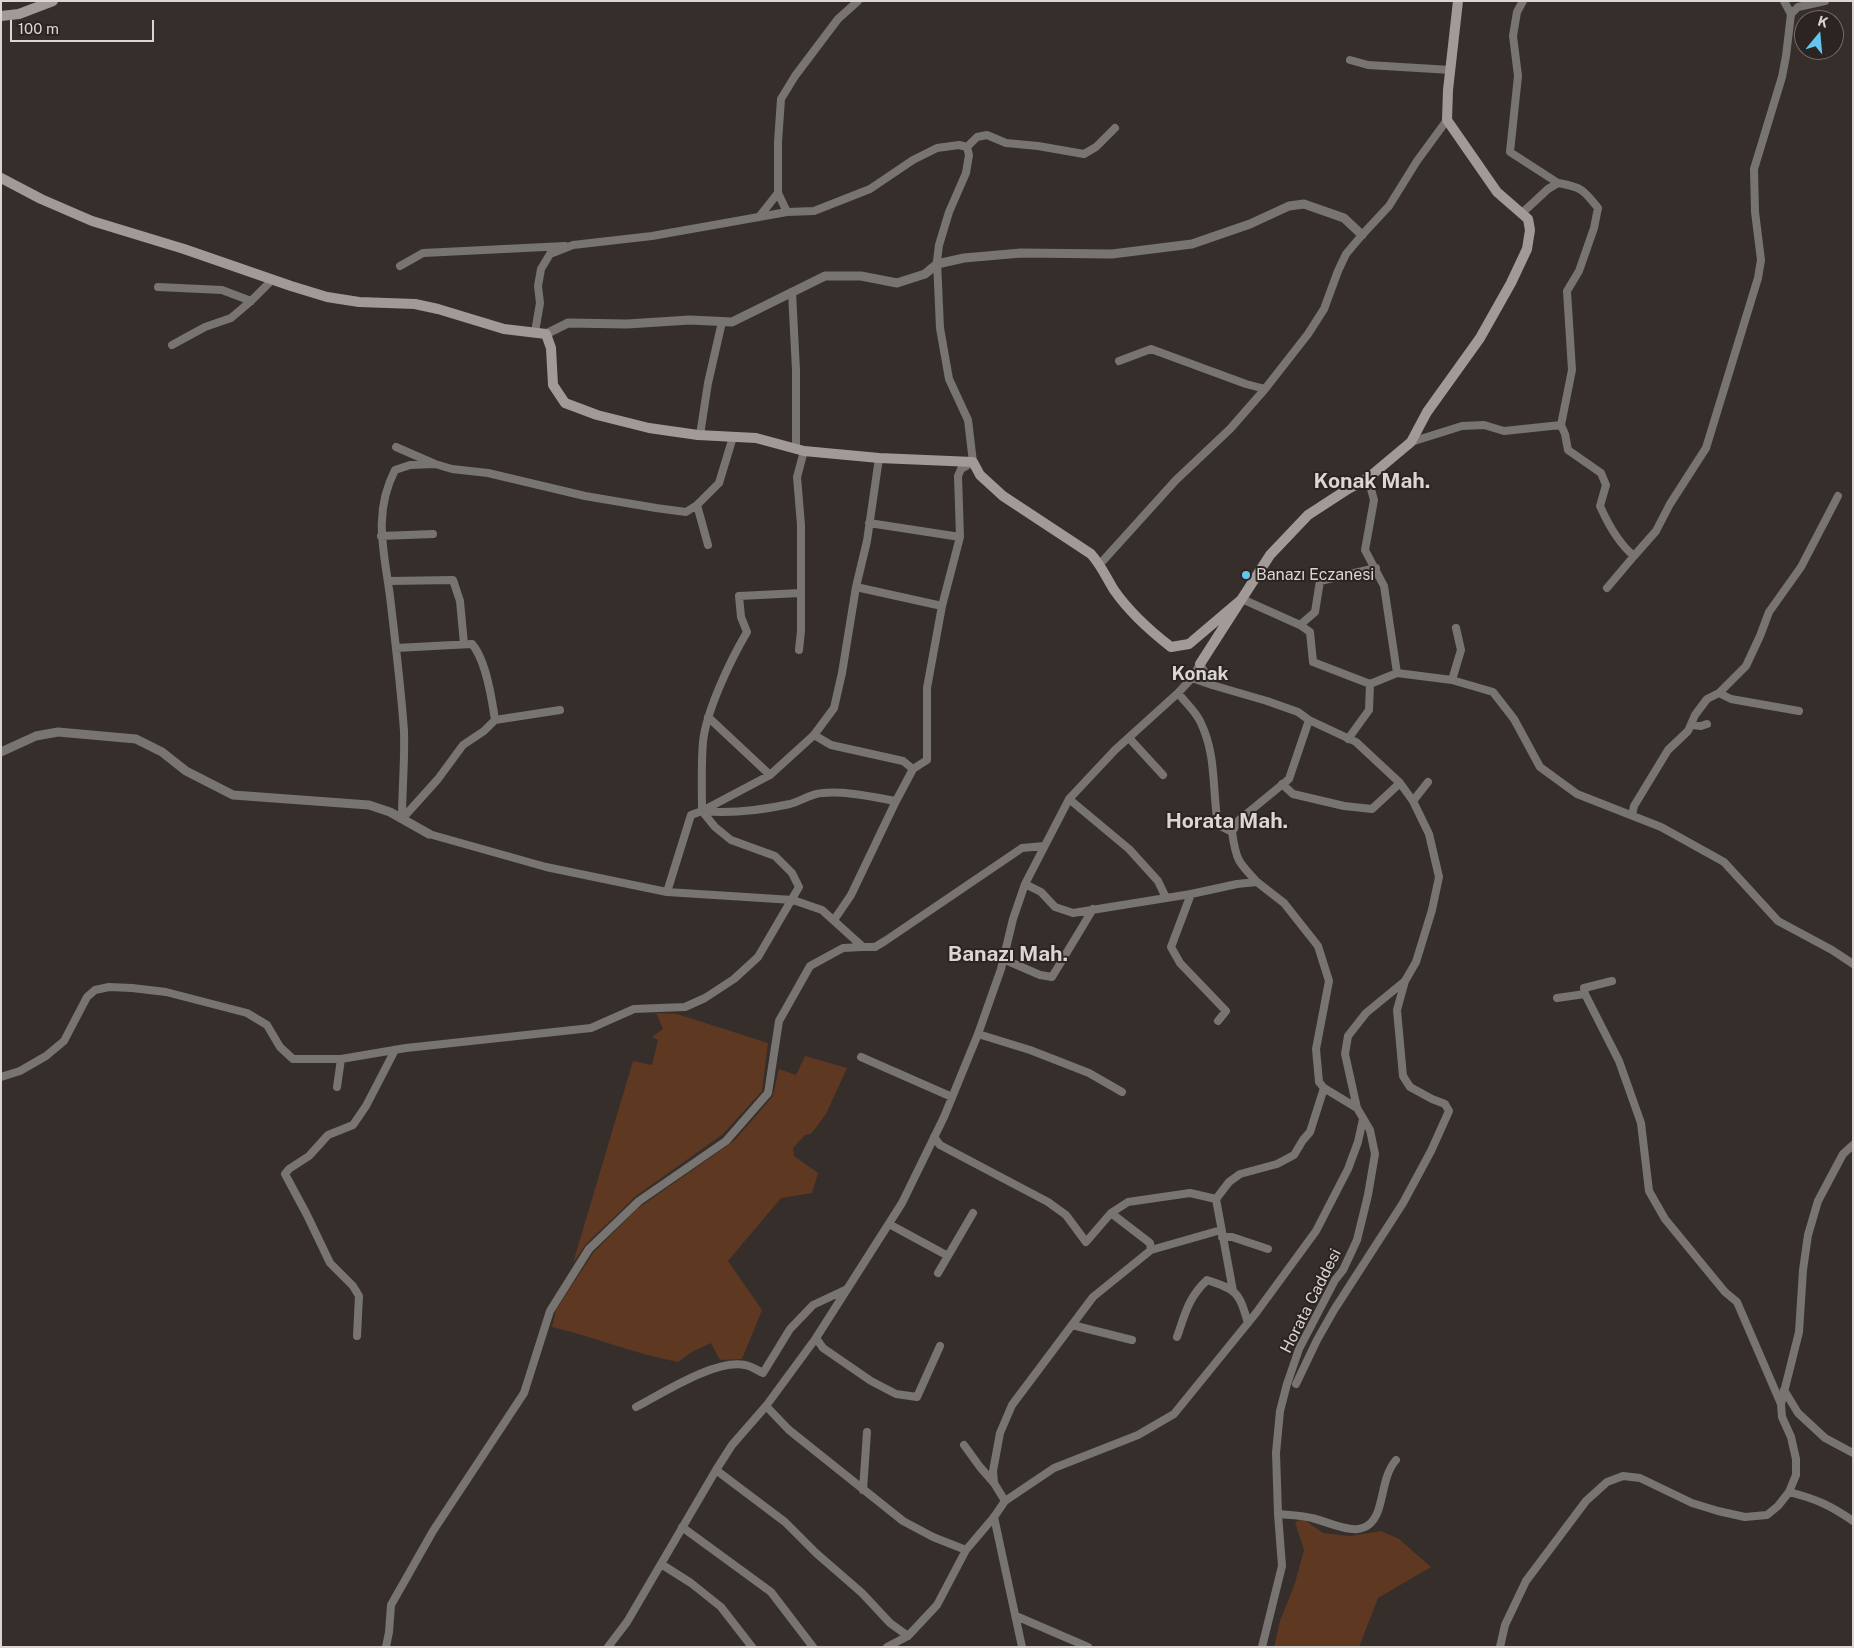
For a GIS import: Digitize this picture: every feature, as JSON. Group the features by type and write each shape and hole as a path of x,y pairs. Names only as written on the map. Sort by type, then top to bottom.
{"main road":[{"path":"1,16 19,14 53,1"},
{"path":"1200,664 1270,555 1308,515 1368,478 1411,442 1427,412 1480,338 1527,249 1530,230 1528,218 1497,192 1447,120 1458,1"},
{"path":"1,178 41,199 92,221 184,249 327,297 359,302 415,304 504,329 546,334 551,348 553,385 565,403 597,415 649,428 700,435 756,438 800,450 879,458 973,462 980,476 1003,496 1091,554 1100,564 1112,587 1129,610 1150,631 1172,647 1189,644 1242,599"}],"street":[{"path":"787,212 778,193 778,142 781,99 795,76 838,18 858,1"},
{"path":"1523,1 1517,12 1513,36 1518,76 1510,152 1558,183 1574,186 1585,191 1598,208 1594,228 1579,271 1567,291 1572,370 1561,424 1566,434 1568,450 1601,473 1606,485 1600,506 1606,520 1625,548 1634,556"},
{"path":"1607,588 1656,531 1670,504 1706,448 1755,288 1762,260 1755,212 1754,169 1782,77 1786,56 1791,14 1784,1"},
{"path":"1791,14 1798,7 1825,1"},
{"path":"1350,60 1368,65 1451,70"},
{"path":"1100,564 1176,480 1230,428 1265,389 1308,334 1324,310 1346,254 1389,206 1417,161 1447,120"},
{"path":"967,147 977,137 987,135 1006,142 1084,154 1096,147 1115,128"},
{"path":"400,266 423,254 572,246 652,236 787,212 814,211 870,189 913,160 937,148 959,145 967,147"},
{"path":"834,920 851,895 913,769 927,760 927,688 942,606 960,537 958,476 961,469 973,462 968,420 949,379 940,328 937,264 939,245 966,173 969,155 967,147"},
{"path":"1521,214 1548,189 1558,183"},
{"path":"759,217 778,193"},
{"path":"546,334 568,323 627,324 690,320 732,322 825,276 861,276 896,283 925,274 937,264 964,258 1021,253 1112,254 1192,244 1250,224 1289,206 1304,204 1344,218 1362,235"},
{"path":"535,332 540,303 538,286 542,269 550,254 572,246"},
{"path":"172,345 205,327 231,318 273,279"},
{"path":"158,287 222,290 251,301"},
{"path":"792,292 800,450 796,477 801,525 801,631 799,650"},
{"path":"700,435 708,383 722,322"},
{"path":"1119,361 1151,349 1246,384 1265,389"},
{"path":"1411,442 1462,426 1484,425 1504,431 1561,424"},
{"path":"396,447 435,464 452,469 488,473 585,496 686,512 697,505 719,483 733,437"},
{"path":"702,812 770,774 814,735 834,708 842,673 856,587 867,541 879,458"},
{"path":"402,819 404,732 396,648 380,526 384,500 394,470 410,465 435,464"},
{"path":"1368,478 1374,500 1365,550 1384,586 1397,672"},
{"path":"1632,815 1634,806 1668,750 1688,731 1695,715 1707,699 1719,692 1746,666 1769,612 1801,567 1838,496"},
{"path":"697,505 708,545"},
{"path":"869,523 960,537"},
{"path":"381,536 432,534"},
{"path":"1300,625 1315,612 1320,581 1376,568"},
{"path":"388,581 453,580 460,601 464,644"},
{"path":"856,587 942,606"},
{"path":"1,1077 20,1072 46,1056 64,1041 87,997 95,990 108,987 166,992 247,1013 267,1025 280,1047 293,1059 341,1059 395,1050 591,1028 634,1009 686,1007 705,998 734,979 758,957 799,887 792,873 775,856 731,840 714,827 702,812 703,741 708,718 736,650 747,632 741,617 739,596 800,593"},
{"path":"1242,599 1300,625 1310,632 1313,662 1370,684 1397,672 1452,680 1493,692 1514,719 1540,766 1577,794 1661,826 1724,862 1778,921 1832,950 1853,964"},
{"path":"1452,680 1461,650 1456,628"},
{"path":"396,648 472,644 477,650 489,685 495,720"},
{"path":"608,1647 627,1622 732,1445 766,1406 816,1338 902,1203 952,1097 978,1034 1025,884 1069,799 1115,750 1178,693 1192,678 1200,664"},
{"path":"1200,664 1212,685"},
{"path":"1192,678 1298,712 1309,720 1356,742 1400,783 1413,801 1429,834 1439,877 1432,910 1416,962 1405,981 1397,1010 1402,1076 1410,1087 1445,1104 1449,1111 1431,1151 1403,1203 1334,1310 1296,1384"},
{"path":"1348,739 1369,710 1370,684"},
{"path":"1719,692 1731,699 1798,711"},
{"path":"1178,693 1200,721 1212,754 1218,825 1232,832"},
{"path":"402,819 463,746 484,731 495,720 560,710"},
{"path":"708,718 770,774"},
{"path":"1309,720 1289,779 1239,820 1232,832 1235,853 1241,865 1257,882 1284,903 1318,946 1329,981 1316,1049 1319,1082 1324,1088 1357,1108"},
{"path":"1691,725 1701,726 1707,724"},
{"path":"1,752 36,736 58,732 136,739 162,752 186,771 233,795 369,804 390,812 429,834 546,868 667,892 793,900 822,910 863,947"},
{"path":"814,735 831,745 904,761 913,769"},
{"path":"1129,738 1163,775"},
{"path":"1413,801 1428,782"},
{"path":"1282,784 1293,794 1344,806 1372,809 1400,783"},
{"path":"667,892 691,814 769,808 792,803 821,793 841,793 896,801"},
{"path":"1069,799 1129,849 1158,881 1166,898"},
{"path":"386,1647 391,1605 433,1531 524,1393 550,1311 589,1249 638,1201 726,1141 768,1093 779,1021 810,966 843,948 874,947 1022,848 1044,846"},
{"path":"1025,884 1040,892 1054,907 1073,913 1257,882"},
{"path":"1191,894 1171,947 1180,964 1226,1011 1218,1021"},
{"path":"1003,959 1040,975 1052,977 1093,910"},
{"name":"Horata Caddesi","path":"1262,1647 1282,1566 1276,1453 1280,1411 1299,1349 1343,1270 1357,1240 1376,1154 1370,1130 1357,1108 1345,1054 1348,1036 1366,1013 1405,981"},
{"path":"1500,1647 1506,1625 1526,1581 1586,1501 1607,1482 1623,1476 1640,1478 1692,1503 1745,1517 1766,1515 1778,1506 1789,1492 1796,1475 1796,1459 1791,1437 1782,1417 1780,1404 1737,1302 1725,1292 1665,1219 1649,1191 1641,1123 1619,1062 1585,994 1584,988 1612,981"},
{"path":"1557,998 1585,994"},
{"path":"978,1034 1030,1050 1090,1073 1122,1092"},
{"path":"357,1336 359,1296 354,1286 330,1263 308,1215 284,1174 288,1169 309,1156 328,1135 353,1125 366,1106 395,1050"},
{"path":"861,1057 952,1097"},
{"path":"337,1087 341,1059"},
{"path":"1233,1291 1216,1199 1229,1182 1240,1174 1277,1164 1294,1155 1310,1132 1324,1088"},
{"path":"886,1647 908,1636 937,1605 966,1550 1005,1501 1054,1468 1138,1435 1174,1414 1248,1323 1316,1231 1348,1169 1358,1142 1362,1119"},
{"path":"934,1137 940,1145 1048,1202 1066,1214 1086,1242 1111,1213 1128,1202 1190,1192 1216,1199"},
{"path":"1780,1404 1799,1332 1803,1270 1808,1235 1818,1201 1842,1154 1853,1145"},
{"path":"1111,1213 1150,1243 1151,1250"},
{"path":"938,1273 973,1214"},
{"path":"888,1224 948,1256"},
{"path":"994,1483 993,1471 1000,1433 1012,1405 1092,1297 1151,1250 1222,1234 1268,1248"},
{"path":"1177,1337 1196,1291 1208,1280 1233,1291 1241,1300 1248,1323"},
{"path":"636,1407 720,1366 745,1365 763,1372 790,1329 813,1305 848,1289"},
{"path":"1072,1324 1132,1340"},
{"path":"816,1338 823,1348 871,1381 896,1394 917,1397 940,1346"},
{"path":"1784,1390 1798,1413 1825,1438 1853,1453"},
{"path":"766,1406 789,1430 903,1521 933,1537 966,1550"},
{"path":"863,1490 867,1432"},
{"path":"964,1445 994,1483 1005,1501"},
{"path":"1278,1514 1313,1518 1339,1528 1366,1528 1378,1513 1388,1475 1396,1460"},
{"path":"716,1470 785,1522 816,1554 862,1593 890,1623 908,1636"},
{"path":"1789,1492 1815,1498 1853,1521"},
{"path":"994,1517 1022,1647"},
{"path":"682,1527 771,1592 813,1647"},
{"path":"660,1564 691,1583 721,1607 752,1647"},
{"path":"1016,1616 1088,1647"}],"shaded area":[{"path":"656,1013 677,1014 768,1043 762,1091 723,1134 636,1196 586,1244 573,1263 633,1061 652,1065 658,1040 652,1037 663,1029"},
{"path":"805,1056 847,1068 826,1114 811,1134 805,1135 793,1148 794,1156 818,1173 812,1193 781,1198 728,1261 762,1310 742,1359 720,1360 711,1343 692,1352 678,1362 646,1355 552,1327 556,1310 593,1253 637,1209 734,1141 773,1096 779,1069 796,1075"},
{"path":"1303,1519 1323,1533 1350,1536 1381,1531 1399,1539 1431,1567 1378,1598 1359,1647 1274,1647 1280,1621 1295,1583 1304,1550 1295,1522"}],"place":[{"name":"Banazı Eczanesi","path":"1246,575"}],"district":[{"name":"Konak Mah.","path":"1372,482"},
{"name":"Konak","path":"1200,674"},
{"name":"Horata Mah.","path":"1227,822"},
{"name":"Banazı Mah.","path":"1008,955"}]}
